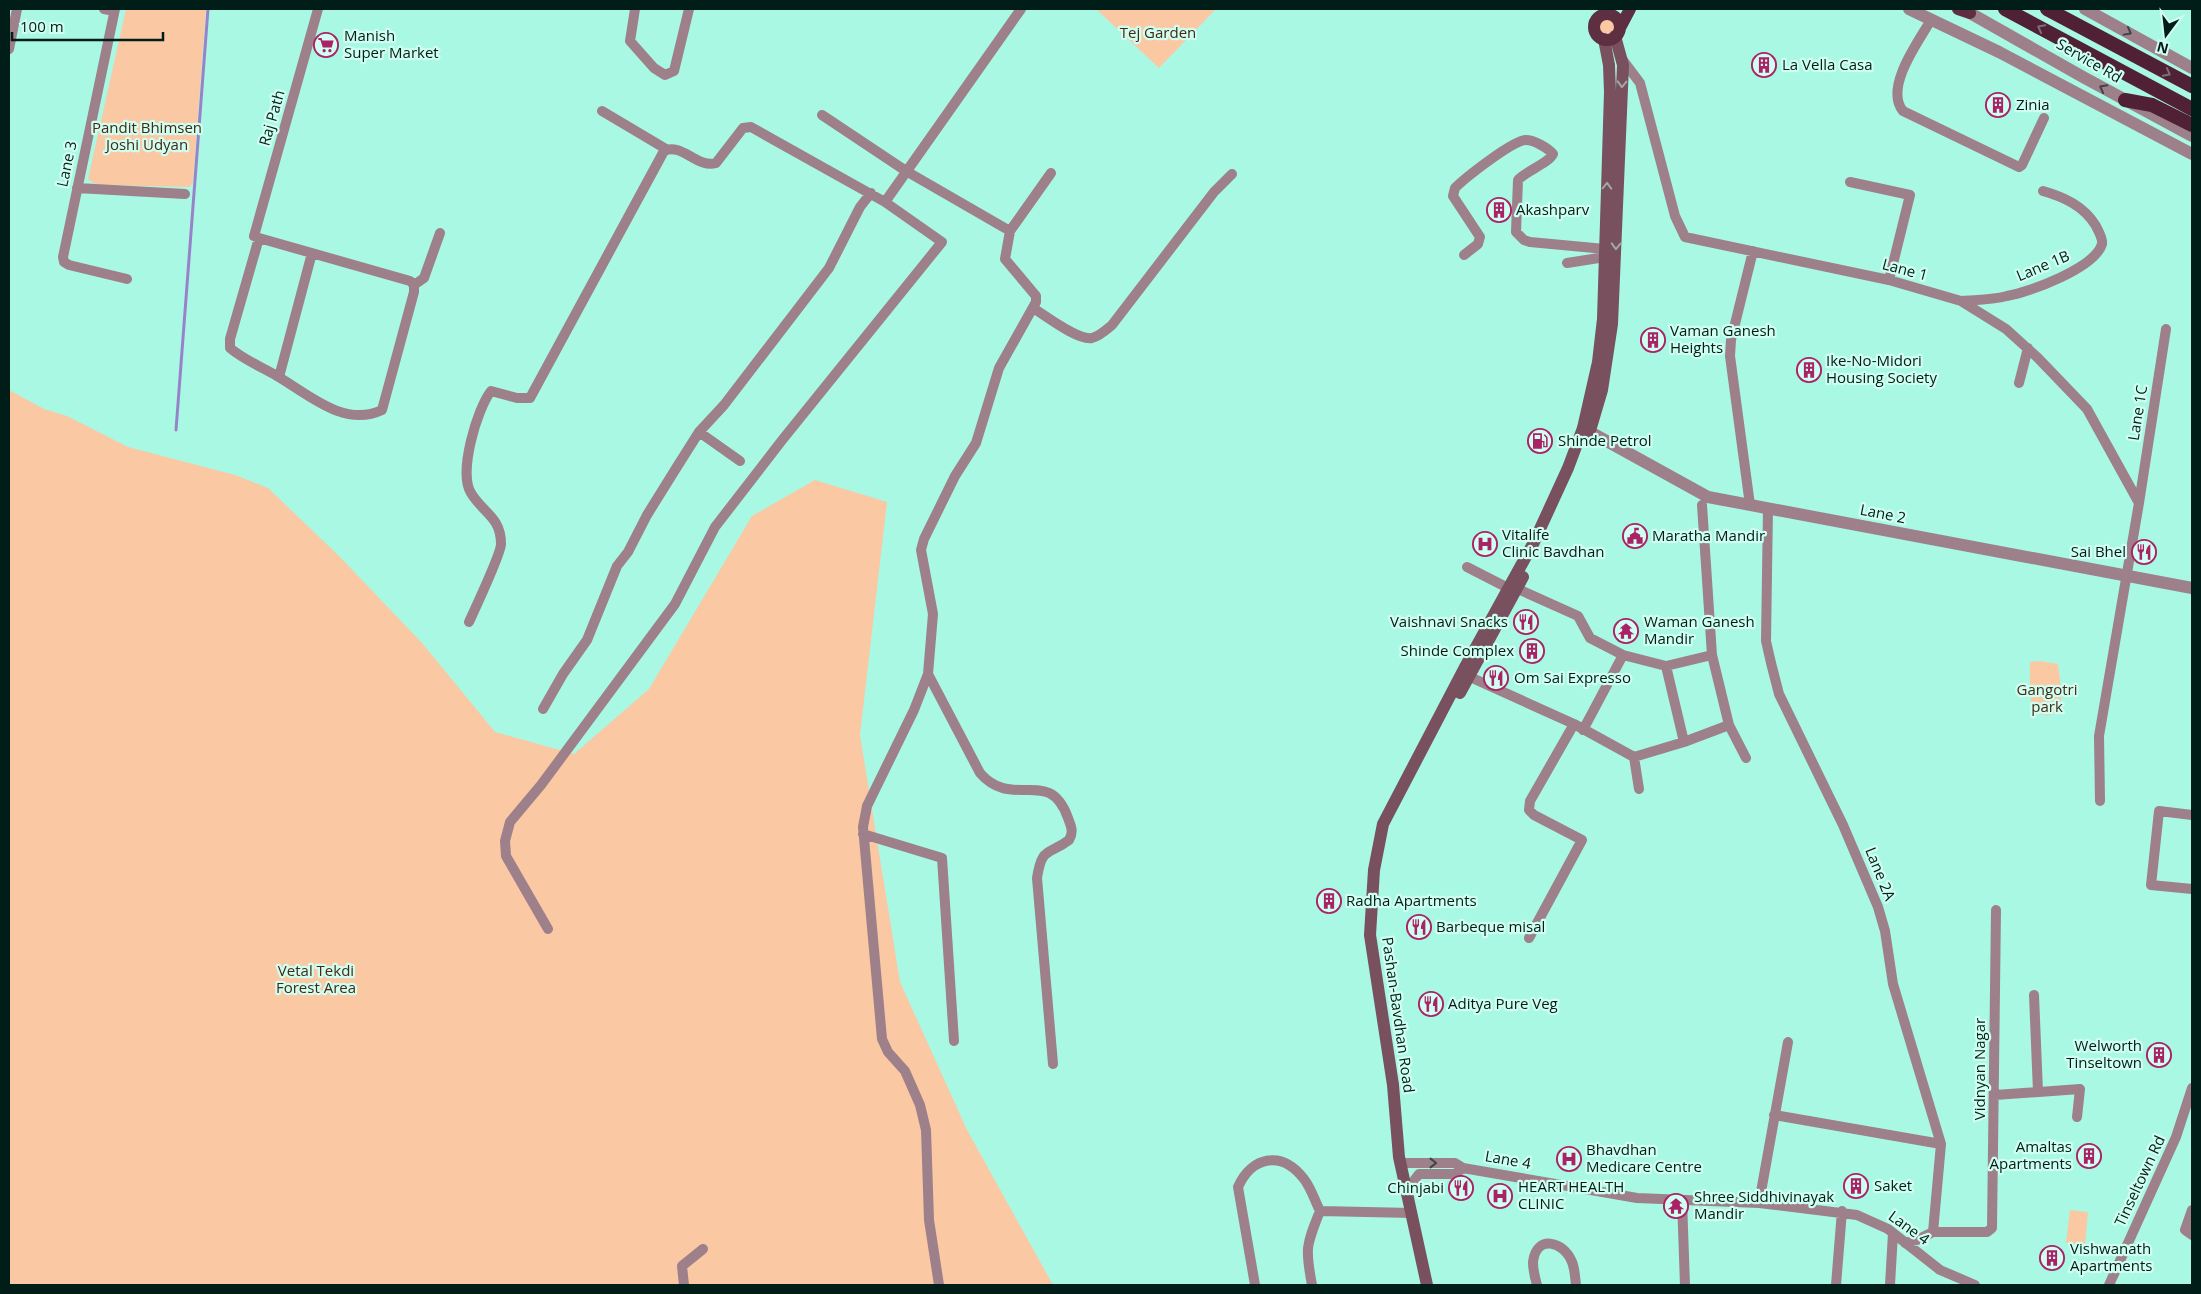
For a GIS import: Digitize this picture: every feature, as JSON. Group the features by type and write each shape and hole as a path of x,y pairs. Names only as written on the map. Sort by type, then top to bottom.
{"highway":[{"path":"2005,9 2192,109"},
{"path":"2047,9 2192,86"},
{"path":"2125,100 2152,106 2192,125"}],"main road":[{"path":"1590,9 1598,35 1630,9"},
{"name":"Pashan-Bavdhan Road","path":"1427,1285 1401,1163 1393,1085 1370,936 1374,870 1384,824 1448,703 1453,690 1558,511 1602,390 1612,324 1622,59 1612,22"},
{"name":"Pashan-Bavdhan Road","path":"1587,430 1603,319 1610,92 1609,64 1612,22"},
{"name":"Pashan-Bavdhan Road","path":"1448,703 1458,696 1470,677 1513,588"}],"street":[{"path":"9,49 17,9"},
{"name":"Raj Path","path":"280,377 230,348 230,340 318,9"},
{"path":"635,9 630,41 654,68 664,75 674,71 689,9"},
{"path":"885,202 1021,9"},
{"path":"1908,9 1999,52 2192,154"},
{"path":"2085,9 2192,68"},
{"name":"Lane 3","path":"111,10 63,253 64,262 69,265 127,279"},
{"name":"Service Rd","path":"1965,10 2192,136"},
{"path":"1931,20 1896,86 1898,105 1903,111 2019,167 2022,165 2044,118"},
{"name":"Lane 1","path":"1622,59 1640,83 1676,216 1685,237 1889,280 1961,301 2006,329 2028,348 2087,409 2139,503"},
{"path":"548,929 506,856 505,841 510,822 541,785 675,604 716,527 786,435 942,242 871,193 751,127 745,127 740,130 716,163 712,164 703,163 675,149 666,149 602,111"},
{"path":"822,115 906,172 1010,231"},
{"path":"1464,255 1478,244 1480,237 1453,196 1455,188 1492,159 1519,142 1526,140 1554,154 1550,159 1527,172 1518,180 1516,232 1520,237 1530,242 1605,253"},
{"path":"469,622 502,546 500,527 471,494 466,484 466,472 478,416 491,391 517,398 530,398 666,149"},
{"path":"939,1285 929,1220 926,1130 920,1104 905,1071 888,1052 882,1039 863,834 864,816 867,806 914,710 928,674 933,614 921,550 924,539 955,476 976,443 999,368 1036,302 1036,296 1005,259 1010,231 1051,173"},
{"path":"1033,308 1081,337 1092,338 1101,335 1112,325 1214,192 1232,174"},
{"path":"1850,182 1910,195 1889,280"},
{"path":"77,188 185,194"},
{"name":"Lane 1B","path":"1961,301 2008,296 2064,277 2080,267 2101,246 2102,239 2095,224 2084,211 2064,197 2043,191"},
{"path":"543,709 563,674 587,640 617,566 628,552 647,514 699,432 724,405 829,268 860,207 871,193"},
{"path":"414,285 424,278 440,233"},
{"path":"257,237 410,281 414,285 414,292 382,410 366,415 340,412 321,405 280,377 312,253"},
{"path":"1750,505 1730,356 1731,340 1753,251"},
{"path":"1567,263 1605,253"},
{"name":"Lane 1C","path":"2139,503 2166,329"},
{"path":"2019,384 2028,348"},
{"name":"Lane 2","path":"1587,430 1708,497 2192,588"},
{"path":"699,432 740,461"},
{"path":"2100,801 2099,736 2128,577 2139,503"},
{"path":"1702,505 1712,655 1729,725 1746,758"},
{"name":"Lane 2A","path":"1768,508 1766,641 1779,694 1843,825 1878,907 1885,931 1893,984 1941,1144 1933,1232"},
{"path":"1468,567 1578,616 1590,638 1623,655 1666,666 1712,655"},
{"path":"1583,730 1623,655"},
{"path":"1666,666 1684,742"},
{"path":"928,674 980,773 988,783 1011,791 1046,791 1056,797 1061,804 1072,829 1068,840 1048,851 1042,858 1037,878 1053,1064"},
{"path":"1470,677 1574,724 1634,756 1684,742 1729,725"},
{"path":"1529,938 1582,840 1528,810 1530,801 1574,724"},
{"path":"1634,756 1639,789"},
{"path":"2192,815 2158,811 2151,885 2192,889"},
{"path":"863,834 942,858 954,1041"},
{"name":"Vidnyan Nagar","path":"1933,1232 1987,1232 1992,1228 1996,910"},
{"path":"2034,995 2038,1092"},
{"path":"1759,1203 1788,1042"},
{"name":"Tinseltown Rd","path":"2109,1285 2176,1138 2192,1088"},
{"path":"1995,1094 2080,1089 2077,1117"},
{"path":"1774,1114 1941,1144"},
{"path":"1255,1285 1238,1188 1250,1168 1264,1160 1277,1160 1293,1167 1305,1180 1320,1210 1307,1245 1306,1257 1312,1285"},
{"name":"Lane 4","path":"1401,1163 1454,1163 1463,1168 1637,1198 1759,1203 1857,1214 1893,1233 1940,1270 1958,1281 1974,1285"},
{"name":"Lane 4","path":"1407,1190 1419,1174 1455,1174 1463,1168"},
{"path":"1682,1200 1685,1285"},
{"path":"1320,1210 1412,1213"},
{"path":"2192,1210 2185,1230 2192,1235"},
{"path":"1836,1285 1842,1211"},
{"path":"1905,1243 1917,1240 1933,1232"},
{"path":"1890,1285 1893,1233"},
{"path":"1537,1285 1533,1262 1536,1254 1544,1245 1552,1242 1563,1246 1573,1263 1576,1285"},
{"path":"684,1285 682,1266 703,1249"}],"green space":[{"name":"Pandit Bhimsen Joshi Udyan","path":"126,9 206,9 193,182 190,187 102,185 93,183 88,179"},
{"name":"Tej Garden","path":"1096,9 1216,9 1159,68"},
{"path":"1607,15 1615,18 1618,26 1615,34 1607,37 1599,34 1596,26 1599,18"},
{"name":"Vetal Tekdi Forest Area","path":"9,390 44,409 67,416 128,447 235,475 268,488 339,556 422,643 495,732 574,754 649,689 752,516 815,480 887,502 860,735 900,982 967,1130 1053,1285 9,1285"},
{"name":"Gangotri park","path":"2040,661 2058,664 2061,697 2057,711 2052,715 2039,713 2034,709 2031,702 2030,662"},
{"path":"2070,1210 2088,1212 2085,1245 2066,1243"}],"waterway":[{"path":"176,430 208,9"}],"place":[{"name":"Manish Super Market","path":"326,45"},
{"name":"La Vella Casa","path":"1764,65"},
{"name":"Zinia","path":"1998,105"},
{"name":"Akashparv","path":"1499,210"},
{"name":"Vaman Ganesh Heights","path":"1653,340"},
{"name":"Ike-No-Midori Housing Society","path":"1809,370"},
{"name":"Shinde Petrol","path":"1540,441"},
{"name":"Maratha Mandir","path":"1635,536"},
{"name":"Vitalife Clinic Bavdhan","path":"1485,544"},
{"name":"Sai Bhel","path":"2144,552"},
{"name":"Vaishnavi Snacks","path":"1526,622"},
{"name":"Waman Ganesh Mandir","path":"1626,631"},
{"name":"Shinde Complex","path":"1532,651"},
{"name":"Om Sai Expresso","path":"1496,678"},
{"name":"Radha Apartments","path":"1329,901"},
{"name":"Barbeque misal","path":"1419,927"},
{"name":"Aditya Pure Veg","path":"1431,1004"},
{"name":"Welworth Tinseltown","path":"2159,1055"},
{"name":"Amaltas Apartments","path":"2089,1156"},
{"name":"Bhavdhan Medicare Centre","path":"1569,1159"},
{"name":"Saket","path":"1856,1186"},
{"name":"Chinjabi","path":"1461,1188"},
{"name":"HEART HEALTH CLINIC","path":"1500,1196"},
{"name":"Shree Siddhivinayak Mandir","path":"1676,1206"},
{"name":"Vishwanath Apartments","path":"2052,1258"}]}
